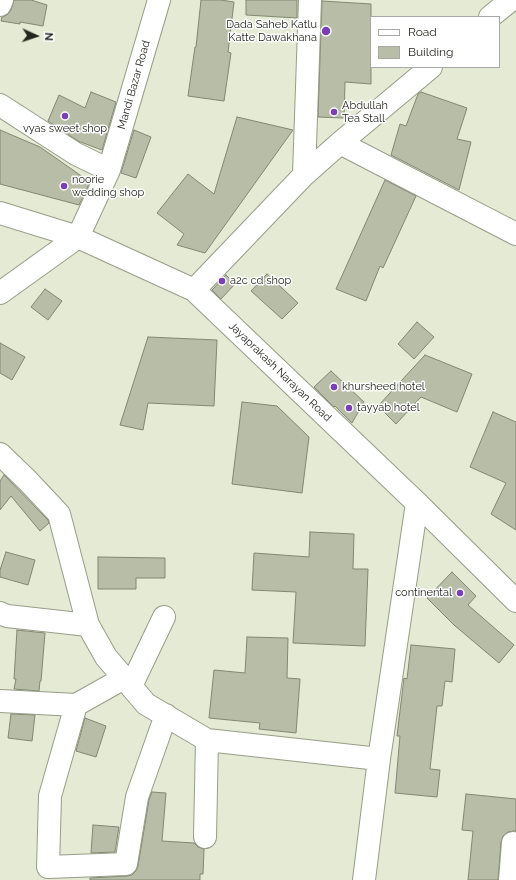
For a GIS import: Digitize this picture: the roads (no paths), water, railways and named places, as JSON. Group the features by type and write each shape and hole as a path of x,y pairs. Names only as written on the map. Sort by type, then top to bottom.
{"street":[{"path":"0,5 2,0"},
{"name":"Mandi Bazar Road","path":"78,237 109,170 159,0"},
{"path":"304,174 310,0"},
{"path":"491,16 511,0"},
{"path":"194,290 304,174 430,68"},
{"path":"0,105 76,154 109,170"},
{"path":"340,143 516,234"},
{"name":"Jayaprakash Narayan Road","path":"0,213 78,237 194,290 417,503 516,601"},
{"path":"0,293 78,237"},
{"path":"0,454 59,514 88,626 106,657 146,704 207,740 379,759"},
{"path":"364,880 379,759 417,503"},
{"path":"0,613 7,616 88,626"},
{"path":"0,701 76,705 128,682 164,617"},
{"path":"76,705 50,796 48,867 126,864 137,797 166,715"},
{"path":"205,838 207,740"},
{"path":"510,880 513,843"}],"place":[{"name":"Dada Saheb Katlu Katte Dawakhana","path":"326,31"},
{"name":"Abdullah Tea Stall","path":"334,112"},
{"name":"vyas sweet shop","path":"65,116"},
{"name":"noorie wedding shop","path":"64,186"},
{"name":"a2c cd shop","path":"222,281"},
{"name":"khursheed hotel","path":"334,387"},
{"name":"tayyab hotel","path":"349,408"},
{"name":"continental","path":"460,593"}]}
